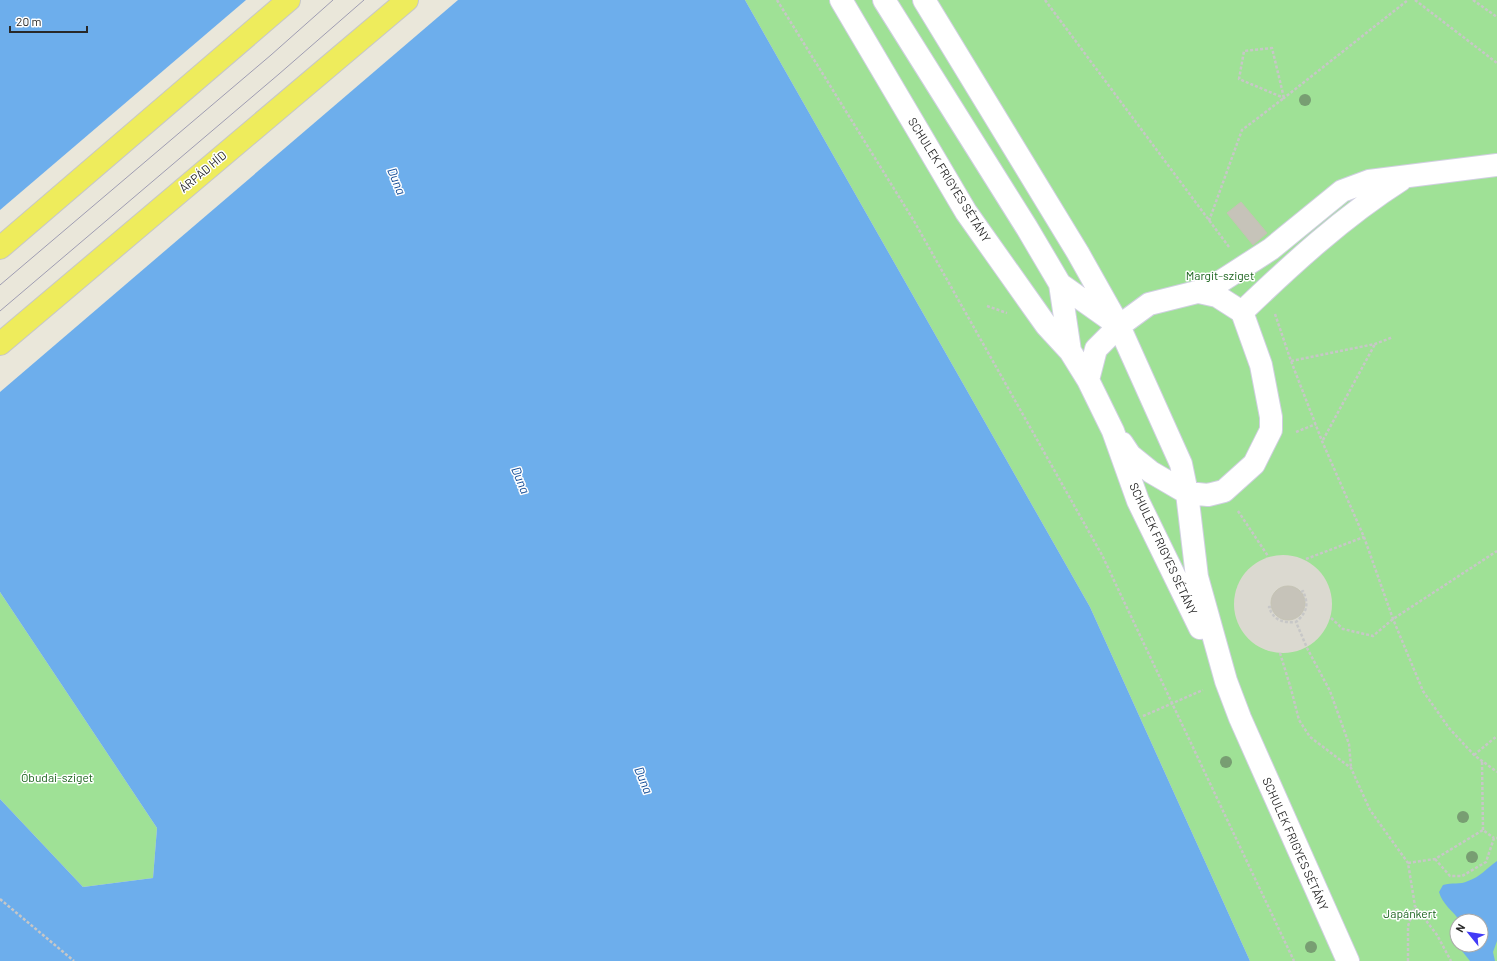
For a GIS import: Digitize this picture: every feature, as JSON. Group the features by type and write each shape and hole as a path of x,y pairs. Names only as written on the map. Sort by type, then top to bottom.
{"main road":[{"path":"0,248 290,0"},
{"name":"ÁRPÁD HÍD","path":"0,344 406,0"}],"street":[{"name":"SCHULEK FRIGYES SÉTÁNY","path":"841,0 966,212 1046,325 1070,351 1088,380 1113,431 1138,500 1226,681"},
{"name":"SCHULEK FRIGYES SÉTÁNY","path":"884,0 1027,228 1060,284 1070,351"},
{"name":"SCHULEK FRIGYES SÉTÁNY","path":"924,0 1074,247 1119,326 1181,464 1187,493 1197,578 1226,681 1240,718 1348,961"},
{"path":"1088,380 1096,349 1119,326 1149,304 1209,289 1271,249 1342,191 1369,181 1497,165"},
{"path":"1242,312 1330,231 1399,178"},
{"name":"SCHULEK FRIGYES SÉTÁNY","path":"1060,284 1119,326"},
{"path":"1113,431 1130,454 1151,472 1187,493 1208,495 1224,491 1254,464 1271,430 1271,417 1262,365 1242,312 1217,296 1199,292"}],"path":[{"path":"777,0 914,221 1102,554 1294,961"},
{"path":"1045,0 1209,221 1232,250 1252,261"},
{"path":"1209,221 1242,130 1408,0"},
{"path":"1416,0 1497,63"},
{"path":"1473,0 1497,17"},
{"path":"1272,48 1284,98 1239,79 1244,51 1272,48"},
{"path":"1266,289 1291,361 1322,441 1364,537 1393,619 1423,691 1449,728 1474,755 1497,772"},
{"path":"1291,361 1375,344 1393,337"},
{"path":"1322,441 1375,344"},
{"path":"1224,491 1268,556"},
{"path":"1306,559 1364,537"},
{"path":"1331,618 1344,629 1373,636 1393,619 1497,551"},
{"path":"1271,607 1269,607 1270,610 1276,619 1286,622 1296,622 1304,615 1307,603 1303,590 1301,592"},
{"path":"1296,622 1306,648 1330,691 1349,744 1351,768 1370,810 1408,863 1414,906 1408,926 1408,961"},
{"path":"1280,654 1299,720 1310,737 1351,768"},
{"path":"1143,716 1197,692"},
{"path":"1474,755 1497,736"},
{"path":"1482,762 1483,830"},
{"path":"1408,863 1435,859 1483,830"},
{"path":"1435,859 1450,876 1462,876 1486,862 1495,838 1483,830"},
{"path":"0,899 74,961"},
{"path":"1414,906 1437,935 1451,961"}],"green space":[{"name":"Margit-sziget","path":"745,0 1497,0 1497,961 1250,961 1090,607"},
{"name":"Óbudai-sziget","path":"0,592 157,828 153,878 83,887 0,799"}],"shaded area":[{"path":"1283,555 1302,558 1318,569 1329,585 1332,604 1329,623 1318,639 1302,650 1283,653 1264,650 1248,639 1237,623 1234,604 1237,585 1248,569 1264,558"}],"water":[{"name":"Duna","path":"0,0 745,0 1090,607 1250,961 0,961 0,799 83,887 153,878 157,828 0,592"},
{"path":"1497,861 1497,941 1493,952 1495,961 1470,961 1464,953 1489,953 1489,913 1453,913 1445,904 1439,892 1443,885 1462,883 1480,875"}],"pier":[{"path":"246,0 458,0 0,392 0,210"}],"building":[{"path":"1241,202 1267,233 1253,245 1227,213"},
{"path":"1285,586 1291,586 1295,587 1302,593 1305,603 1304,610 1298,617 1291,620 1285,620 1281,619 1274,613 1271,606 1271,600 1272,596 1278,589"}],"tram line":[{"path":"0,285 271,55 333,0"},
{"path":"0,311 364,0"}],"park label":[{"name":"Japánkert","path":"1410,914"}]}
